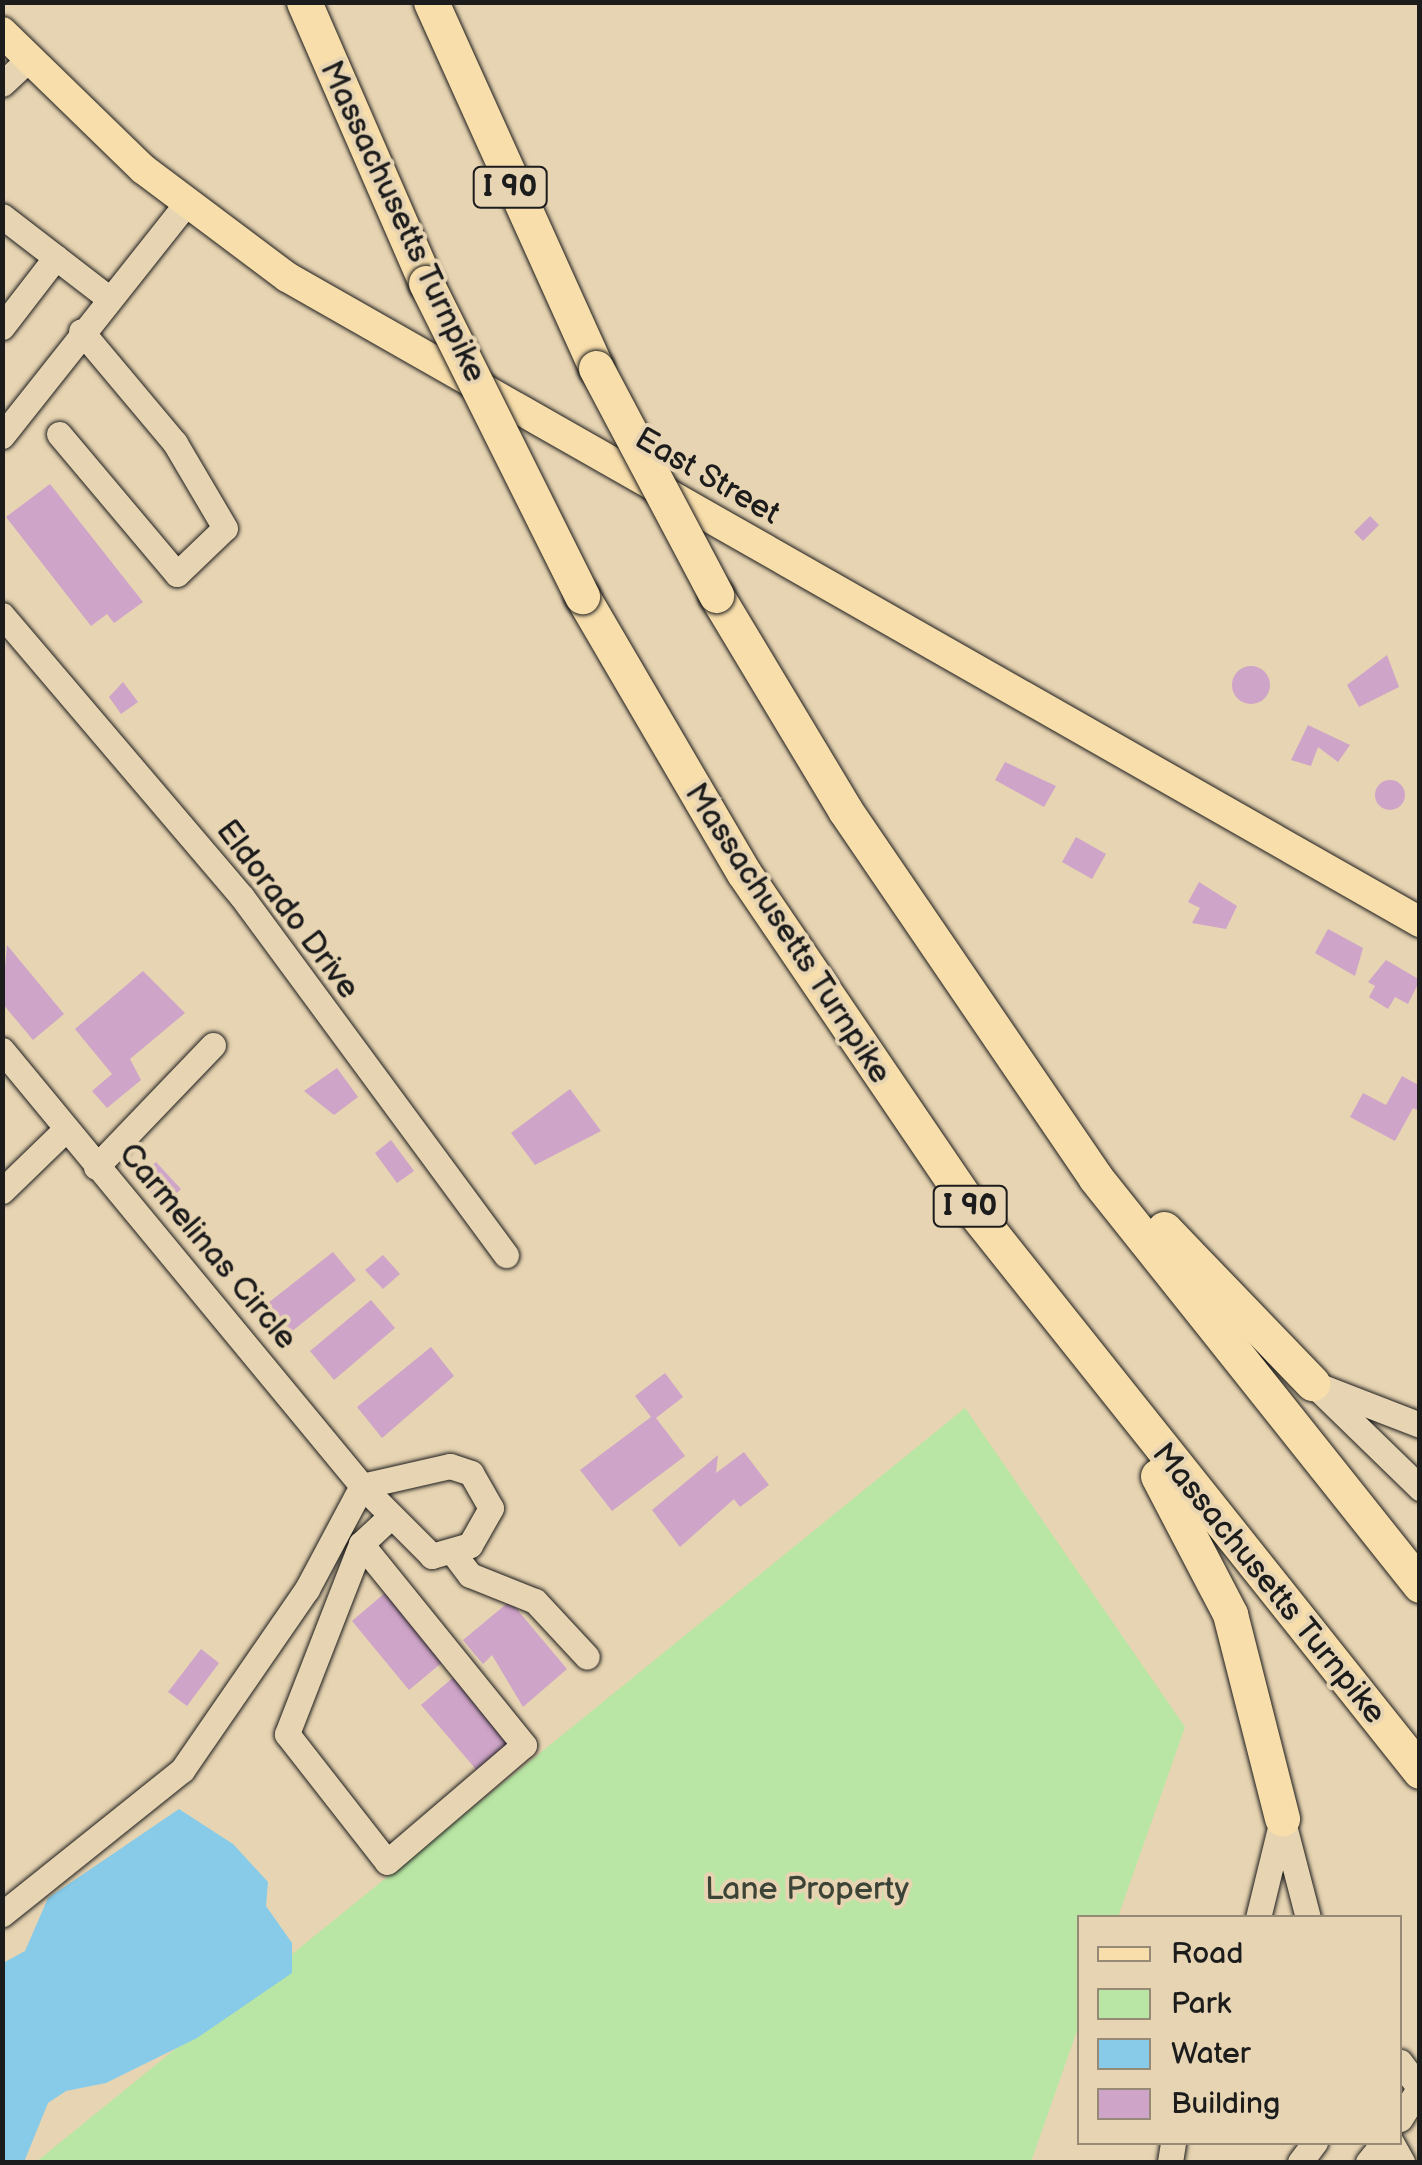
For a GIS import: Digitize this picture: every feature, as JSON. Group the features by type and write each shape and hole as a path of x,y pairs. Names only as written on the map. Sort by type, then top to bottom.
{"highway":[{"name":"Massachusetts Turnpike","path":"304,2 426,283 582,596 818,986 1084,1356 1420,1772"},
{"name":"I 90","path":"431,2 596,368 716,595 970,999 1096,1177 1420,1586"},
{"path":"970,999 1216,1289 1312,1383"},
{"path":"1084,1356 1218,1586 1258,1702 1282,1818"}],"main road":[{"name":"East Street","path":"2,32 186,204 442,367 1420,922"}],"street":[{"path":"2,84 28,60"},
{"path":"2,436 107,297 186,204"},
{"path":"2,216 107,297"},
{"path":"2,327 56,256"},
{"path":"59,434 177,574 225,528 175,444 81,331"},
{"name":"Eldorado Drive","path":"2,614 242,897 506,1256"},
{"path":"96,1166 213,1045"},
{"name":"Carmelinas Circle","path":"2,1050 388,1519 432,1556 454,1554 470,1575 534,1601 587,1657"},
{"path":"2,1192 66,1130"},
{"path":"1312,1383 1420,1425"},
{"path":"1312,1383 1420,1488"},
{"path":"2,1914 182,1770 307,1589 362,1486 428,1467 471,1473 491,1508 484,1531 454,1554"},
{"path":"360,1544 524,1739 387,1862 287,1734 360,1544 388,1519"},
{"path":"1259,1915 1282,1818"},
{"path":"1282,1818 1307,1915"},
{"path":"1402,2065 1419,2089 1402,2116"}],"green space":[{"name":"Lane Property","path":"965,1408 1185,1727 1119,1915 1077,1915 1077,2031 1031,2162 36,2162"}],"water":[{"path":"179,1809 233,1844 268,1882 266,1906 292,1943 292,1973 197,2038 106,2083 66,2091 48,2103 24,2162 3,2162 3,1963 25,1951 48,1898"}],"building":[{"path":"50,484 143,602 114,623 107,614 91,626 6,517"},
{"path":"1370,516 1379,525 1363,541 1354,532"},
{"path":"1387,655 1399,687 1359,707 1347,685"},
{"path":"1251,666 1264,672 1270,685 1264,698 1251,704 1238,698 1232,685 1238,672"},
{"path":"123,682 138,702 121,714 109,697"},
{"path":"1308,725 1350,745 1338,762 1318,747 1311,766 1291,760"},
{"path":"1005,762 1056,786 1044,807 995,780"},
{"path":"1390,780 1401,784 1405,795 1401,806 1390,810 1379,806 1375,795 1379,784"},
{"path":"1076,837 1106,854 1092,879 1062,862"},
{"path":"1199,882 1237,906 1226,929 1192,923 1200,908 1188,902"},
{"path":"1328,929 1363,948 1355,976 1315,953"},
{"path":"7,945 64,1014 33,1040 2,1003"},
{"path":"1386,960 1420,980 1408,1004 1395,997 1388,1009 1369,997 1375,986 1368,982"},
{"path":"143,971 185,1013 130,1059 141,1080 107,1108 92,1091 112,1074 75,1029"},
{"path":"337,1068 358,1097 334,1115 304,1091"},
{"path":"1402,1076 1420,1086 1420,1111 1413,1108 1395,1141 1350,1117 1363,1093 1386,1105"},
{"path":"570,1089 601,1131 535,1165 511,1133"},
{"path":"391,1140 414,1171 397,1183 375,1153"},
{"path":"156,1162 181,1189 163,1206 138,1179"},
{"path":"333,1252 356,1280 291,1332 268,1303"},
{"path":"383,1255 400,1274 383,1289 365,1270"},
{"path":"371,1300 395,1328 334,1380 310,1351"},
{"path":"431,1347 454,1376 382,1438 357,1407"},
{"path":"665,1373 683,1397 656,1418 685,1456 612,1511 580,1470 651,1417 635,1396"},
{"path":"744,1452 769,1485 740,1507 734,1499 680,1547 652,1510 718,1455 716,1473"},
{"path":"386,1592 444,1661 409,1690 352,1621"},
{"path":"510,1601 567,1669 523,1707 492,1655 483,1664 463,1640"},
{"path":"201,1649 219,1663 187,1706 168,1692"},
{"path":"456,1675 514,1743 479,1773 421,1705"}]}
